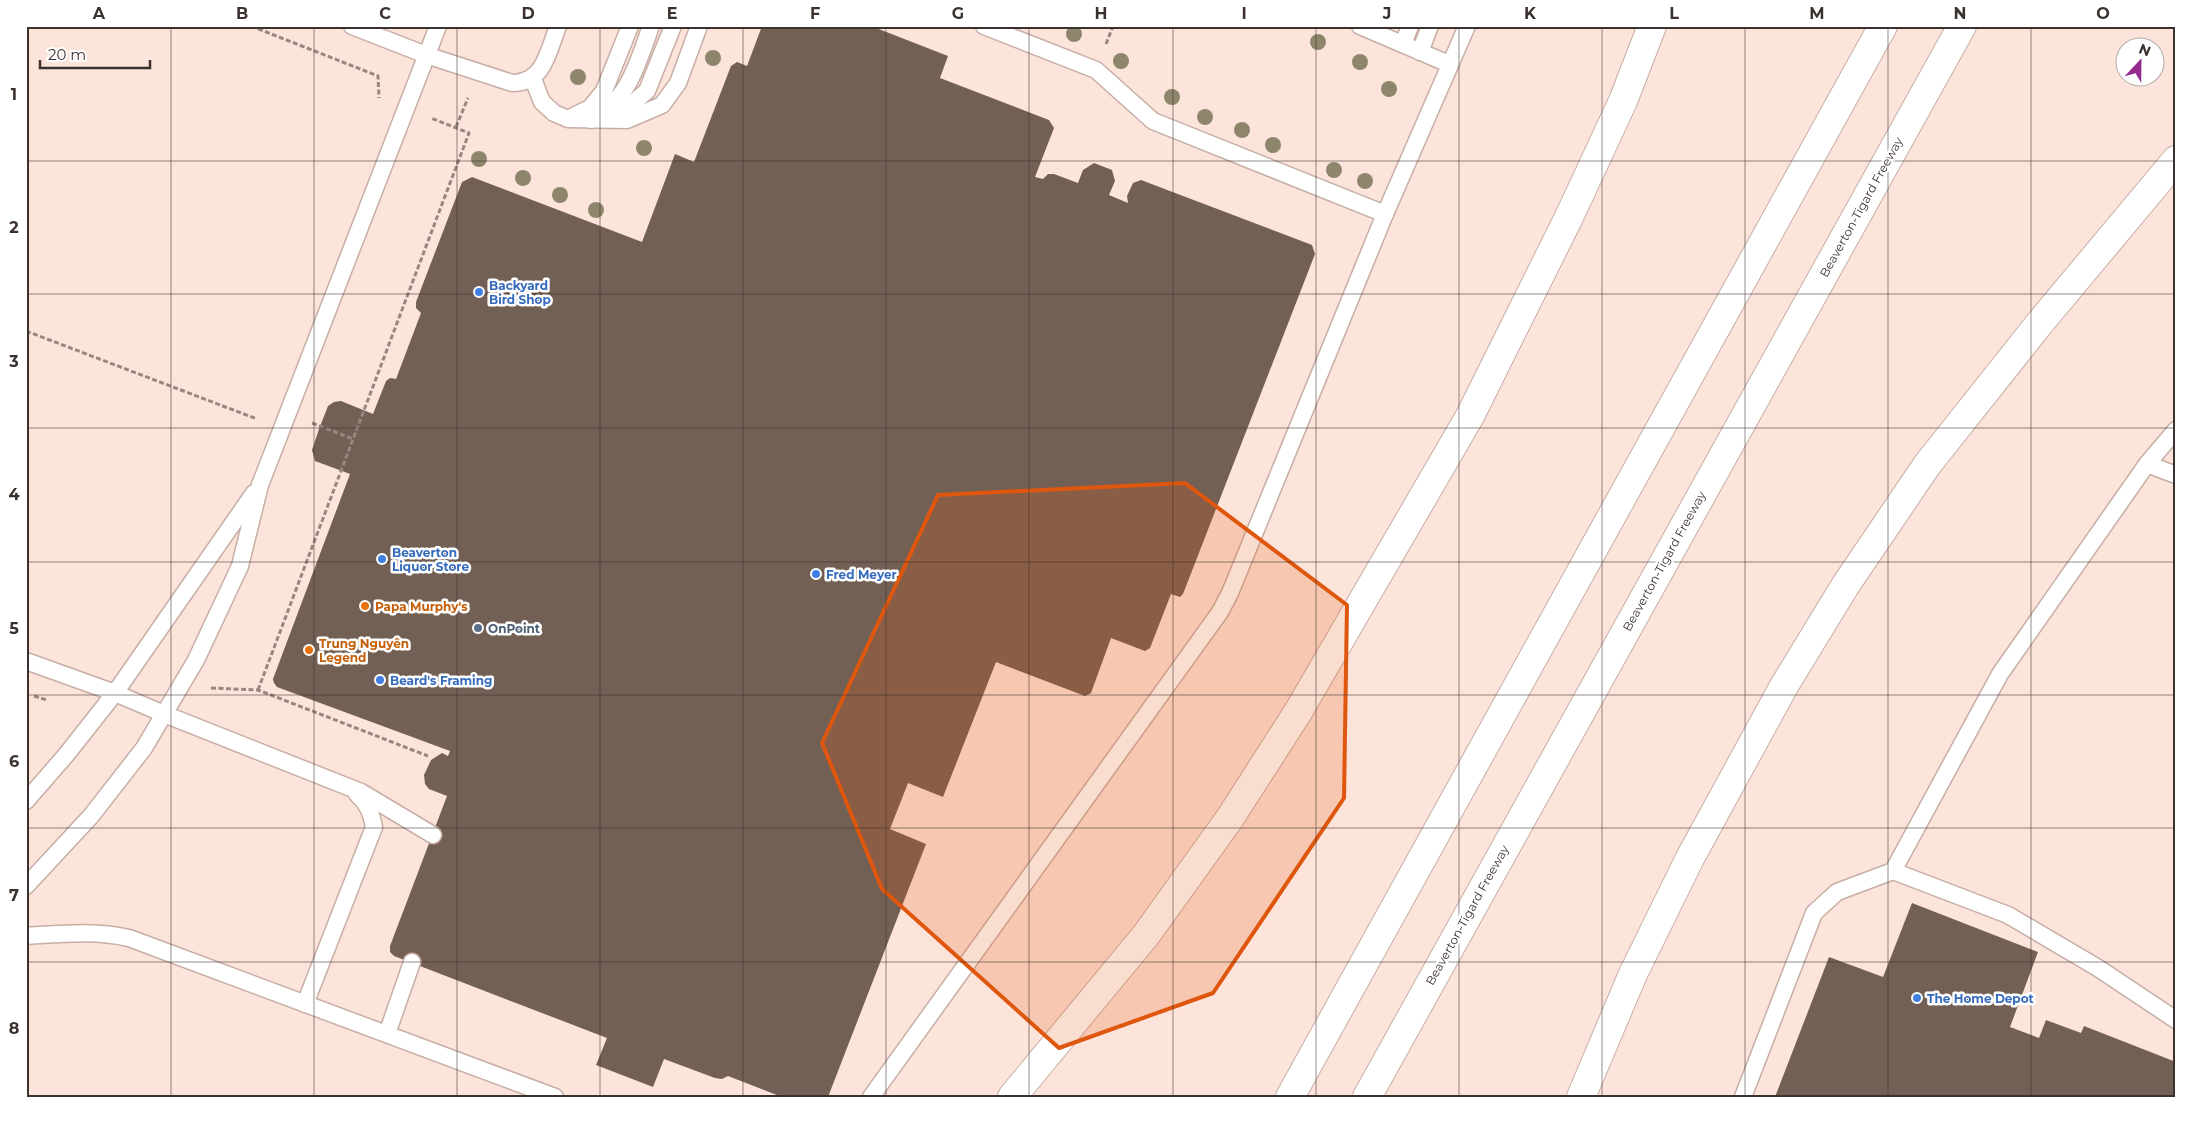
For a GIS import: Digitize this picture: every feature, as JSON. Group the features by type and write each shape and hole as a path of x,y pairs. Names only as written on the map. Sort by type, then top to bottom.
{"highway":[{"path":"1012,1097 1146,935 1230,818 1298,712 1470,416 1578,199 1623,101 1652,26"},
{"path":"1290,1097 1883,26"},
{"name":"Beaverton-Tigard Freeway","path":"1367,1097 1962,26"},
{"path":"1581,1097 1632,974 1690,858 1784,686 1845,586 1928,466 2039,324 2176,160"}],"lane":[{"path":"352,26 426,55 512,83 524,83 533,79 542,69 558,26"},
{"path":"26,886 92,816 144,748 196,660 240,566 260,485 438,26"},
{"path":"568,119 590,108 604,91 630,26"},
{"path":"591,120 610,108 629,84 651,26"},
{"path":"612,120 647,91 673,26"},
{"path":"533,79 542,102 554,112 568,119 627,120 662,105 678,83 699,26"},
{"path":"984,26 1096,70 1154,121 1385,214"},
{"path":"1360,26 1386,31 1403,44 1449,64"},
{"path":"1403,44 1410,26"},
{"path":"1420,52 1430,26"},
{"path":"871,1097 1220,612 1234,584 1385,214 1467,26"},
{"path":"1743,1097 1814,912 1837,892 1893,870 2000,674 2147,464 2176,430"},
{"path":"2147,464 2176,475"},
{"path":"26,801 66,755 115,693 260,485"},
{"path":"26,661 115,693 350,788 379,802 433,835"},
{"path":"305,1004 374,826 366,803 350,788"},
{"path":"1893,870 2008,915 2098,968 2176,1020"},
{"path":"26,936 77,933 112,934 129,938 555,1097"},
{"path":"386,1034 412,962"}],"path":[{"path":"251,26 378,76 379,98"},
{"path":"258,690 470,133 429,118"},
{"path":"26,331 257,419"},
{"path":"312,423 353,439"},
{"path":"205,688 258,690 428,756"}],"highlighted area":[{"path":"1185,483 1347,605 1344,798 1213,993 1059,1048 882,889 822,743 938,495"}],"building":[{"name":"Fred Meyer","path":"762,26 871,26 948,56 940,78 1049,120 1054,128 1035,177 1043,179 1048,174 1054,174 1078,183 1083,170 1094,163 1112,170 1115,181 1109,195 1128,203 1127,196 1133,183 1141,180 1312,245 1315,254 1183,594 1180,597 1171,594 1150,648 1145,651 1111,638 1091,693 1085,696 996,662 943,797 908,783 890,829 926,844 828,1097 782,1097 728,1076 722,1079 715,1078 664,1059 653,1087 596,1065 607,1038 394,956 390,952 390,946 447,796 429,789 425,784 424,775 431,760 442,753 448,756 450,751 277,687 273,679 350,474 315,461 312,450 319,429 328,406 334,402 341,401 373,414 386,381 390,378 396,379 421,313 416,308 416,302 462,182 472,177 642,242 675,154 694,162 731,66 737,62 747,66"},
{"name":"The Home Depot","path":"1912,903 2038,952 2010,1027 2039,1038 2046,1020 2081,1033 2084,1026 2176,1062 2176,1097 1775,1097 1829,957 1883,977"}],"place":[{"name":"Backyard Bird Shop","path":"479,292"},
{"name":"Beaverton Liquor Store","path":"382,559"},
{"name":"Fred Meyer","path":"816,574"},
{"name":"Papa Murphy's","path":"365,606"},
{"name":"OnPoint","path":"478,628"},
{"name":"Trung Nguyên Legend","path":"309,650"},
{"name":"Beard's Framing","path":"380,680"},
{"name":"The Home Depot","path":"1917,998"}]}
